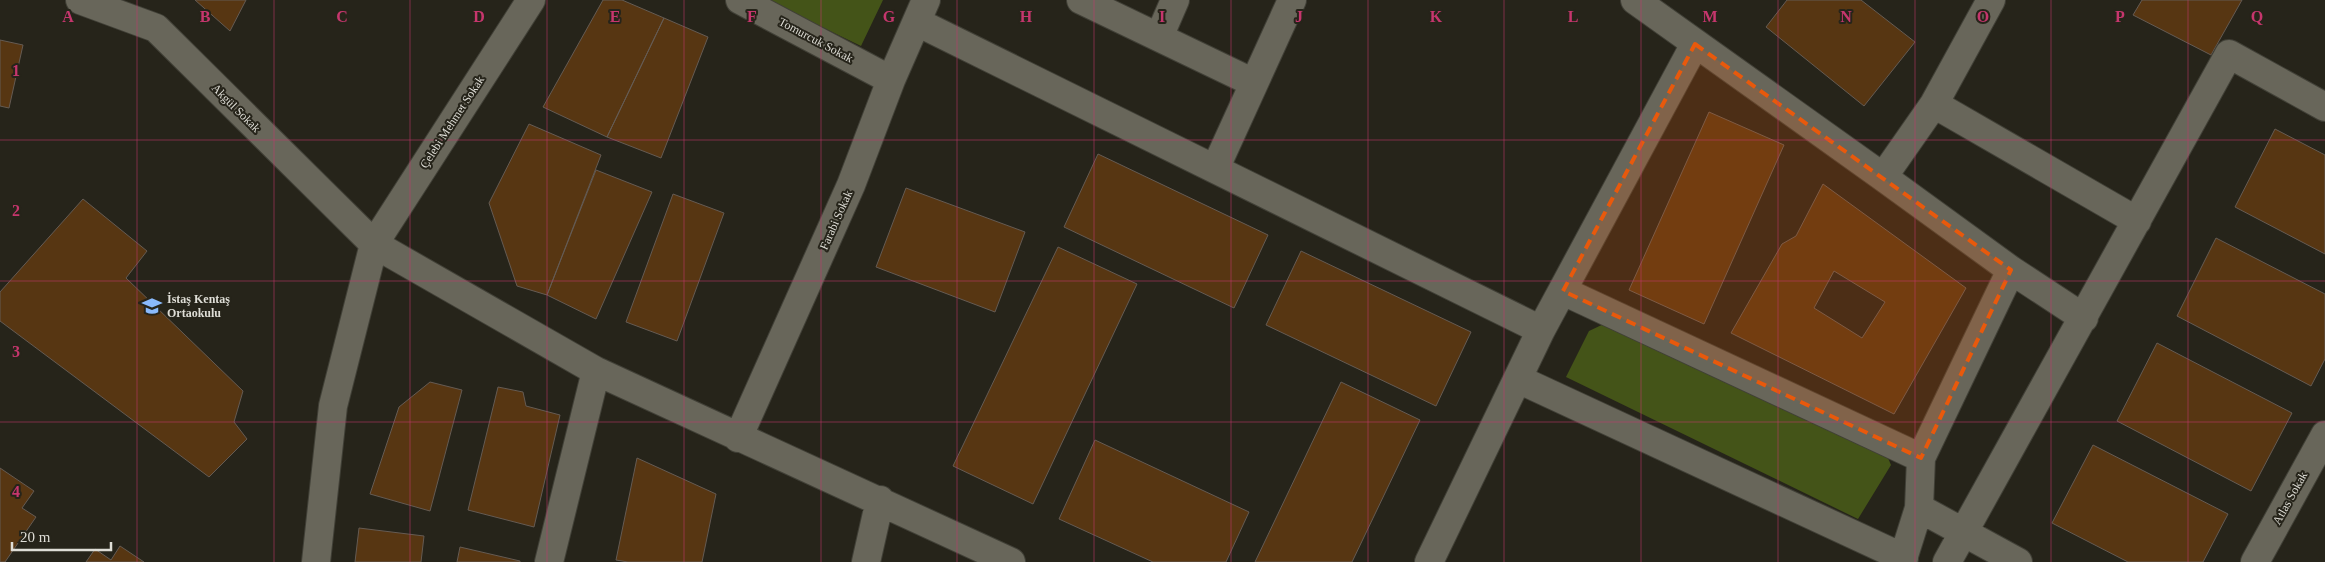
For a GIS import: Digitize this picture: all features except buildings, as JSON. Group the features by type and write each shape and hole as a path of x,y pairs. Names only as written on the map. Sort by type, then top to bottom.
{"street":[{"name":"Akgül Sokak","path":"80,0 156,28 374,244 596,371 738,438 880,500 1012,562"},
{"path":"140,0 156,28"},
{"name":"Çelebi Mehmet Sokak","path":"316,562 333,406 374,244 531,0"},
{"name":"Tomurcuk Sokak","path":"740,0 891,80"},
{"path":"1081,0 1254,84"},
{"path":"1158,37 1175,0"},
{"path":"1215,169 1292,0"},
{"path":"1635,0 1884,176 2011,270 2084,318"},
{"path":"1884,176 1934,104 1991,0"},
{"path":"921,11 1215,169 1541,330"},
{"name":"Farabi Sokak","path":"738,438 852,185 891,80 921,11"},
{"path":"1430,562 1541,330 1695,44"},
{"path":"1947,562 2229,54 2325,107"},
{"path":"1934,104 2137,222"},
{"path":"1518,379 1903,560 1919,508 1921,458 2011,270"},
{"path":"1563,291 1921,458"},
{"path":"549,562 596,371"},
{"name":"Atlas Sokak","path":"2255,562 2325,435"},
{"path":"866,562 880,500"},
{"path":"1919,508 2018,562"}],"highlighted area":[{"path":"1695,44 2011,270 1921,458 1563,291"}],"green space":[{"path":"766,0 883,0 861,46"},
{"path":"1608,322 1885,451 1891,465 1858,519 1566,377 1589,331"}],"place":[{"name":"İstaş Kentaş Ortaokulu","path":"152,306"}]}
